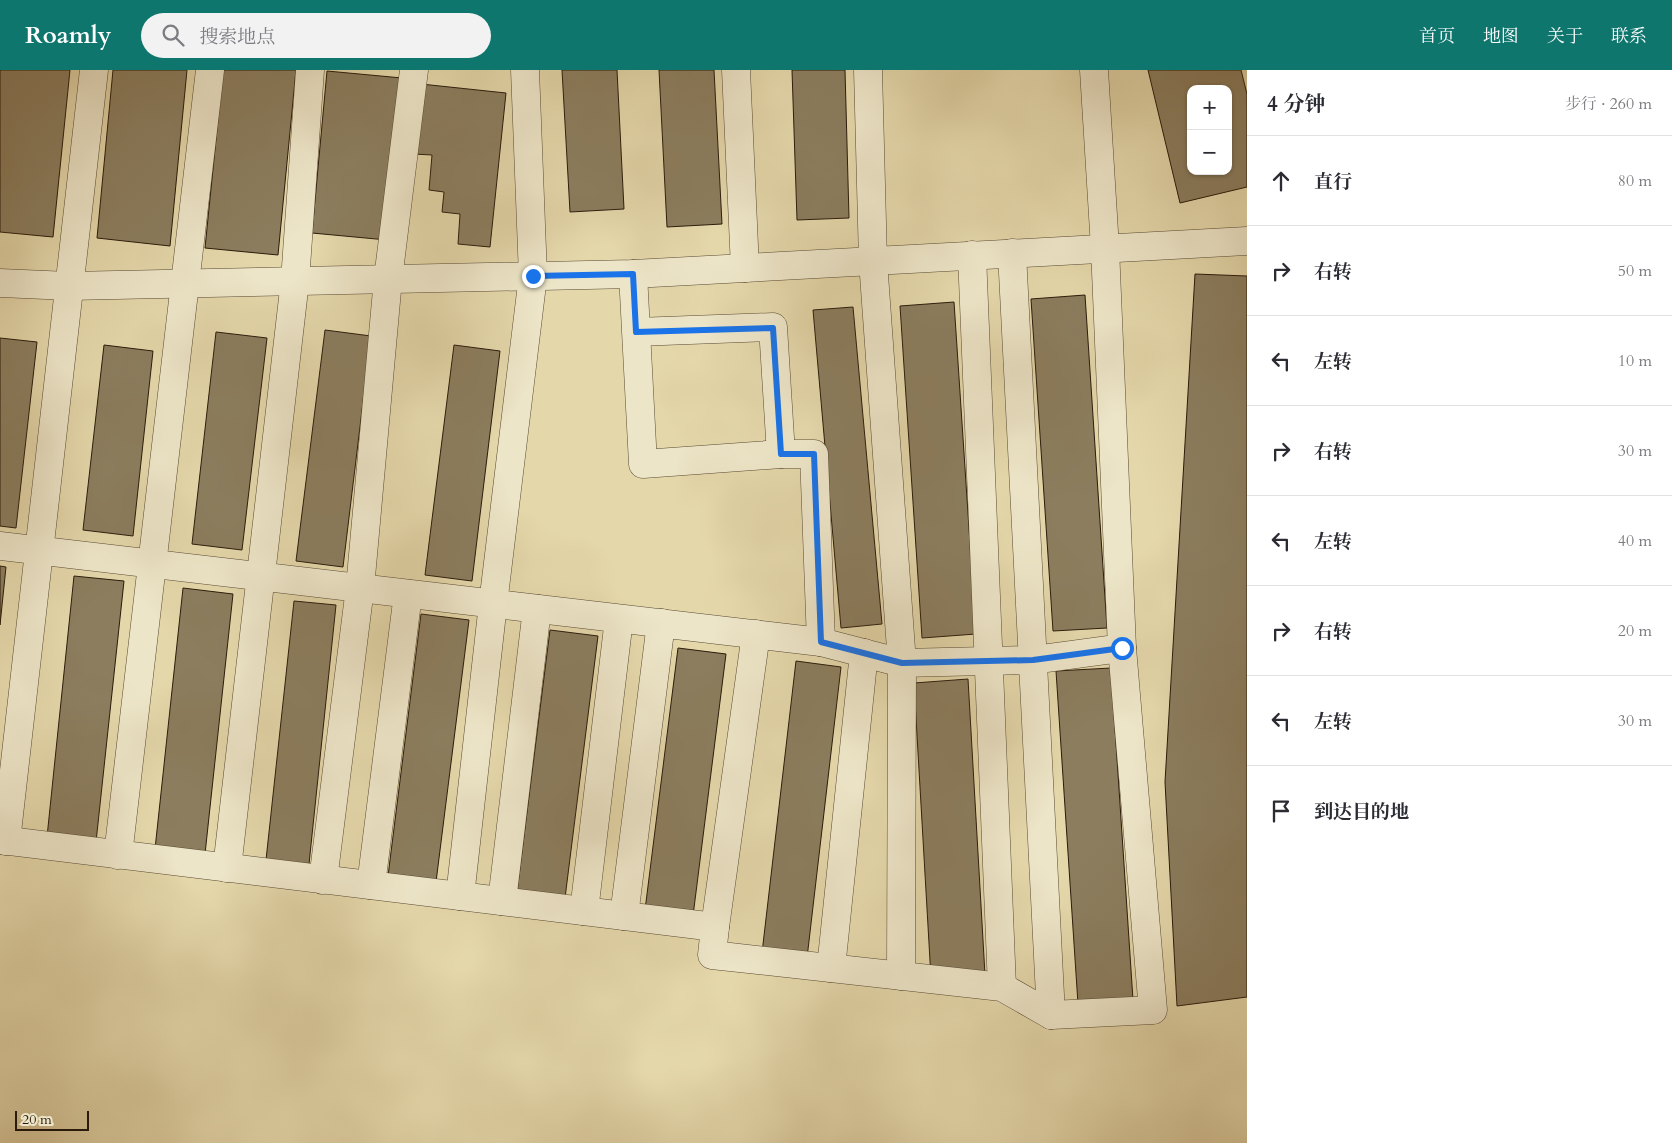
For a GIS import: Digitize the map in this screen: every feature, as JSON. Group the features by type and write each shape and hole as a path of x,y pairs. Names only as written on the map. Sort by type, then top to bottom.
{"street":[{"path":"94,70 39,551 3,841 715,927"},
{"path":"118,855 210,70"},
{"path":"227,868 295,281 310,70"},
{"path":"324,880 360,588 388,279 414,70"},
{"path":"460,896 533,276 525,70"},
{"path":"736,70 745,268"},
{"path":"868,70 873,260 902,663 901,976"},
{"path":"756,634 712,955 1002,987 1051,1015 1153,1010 1122,648 1105,248 1094,70"},
{"path":"0,283 69,286 633,274 1247,241"},
{"path":"1012,253 1051,1015"},
{"path":"972,255 1002,987"},
{"path":"633,274 643,464 781,454 814,454 821,642"},
{"path":"636,332 773,328 781,454"},
{"path":"0,546 821,642 902,663 1033,660 1122,648"},
{"path":"371,885 408,594"},
{"path":"502,901 537,609"},
{"path":"584,911 619,619"},
{"path":"624,916 661,624"},
{"path":"831,968 864,653"}],"building":[{"path":"0,70 70,70 53,237 0,232"},
{"path":"113,70 187,70 170,246 97,238"},
{"path":"223,70 296,70 278,255 205,248"},
{"path":"562,70 617,70 624,209 570,212"},
{"path":"659,70 714,70 722,224 667,227"},
{"path":"792,70 845,70 849,218 797,220"},
{"path":"1148,70 1241,70 1247,94 1247,187 1180,203"},
{"path":"327,71 402,78 387,240 312,233"},
{"path":"421,84 506,93 490,247 458,244 460,214 442,212 444,192 429,190 432,155 413,154"},
{"path":"1195,274 1247,276 1247,997 1177,1006 1165,782"},
{"path":"1085,295 1107,628 1053,631 1031,299"},
{"path":"954,302 976,634 922,638 900,306"},
{"path":"853,307 882,624 841,628 813,310"},
{"path":"325,330 371,336 343,567 296,561"},
{"path":"216,332 267,338 242,550 192,544"},
{"path":"0,338 37,342 16,528 0,526"},
{"path":"104,345 153,351 133,536 83,530"},
{"path":"454,345 500,351 472,581 425,575"},
{"path":"0,566 6,567 0,625"},
{"path":"74,576 124,581 96,842 47,837"},
{"path":"183,588 233,594 205,854 155,849"},
{"path":"294,601 336,605 309,864 266,860"},
{"path":"421,614 469,620 436,882 388,876"},
{"path":"550,630 598,636 565,898 517,892"},
{"path":"678,648 726,654 693,916 645,910"},
{"path":"796,661 841,667 807,958 762,953"},
{"path":"1111,668 1133,1000 1078,1004 1056,671"},
{"path":"968,679 985,975 931,978 914,683"}],"route":[{"path":"533,276 633,274 636,332 773,328 781,454 814,454 821,642 902,663 1033,660 1122,648"}]}
